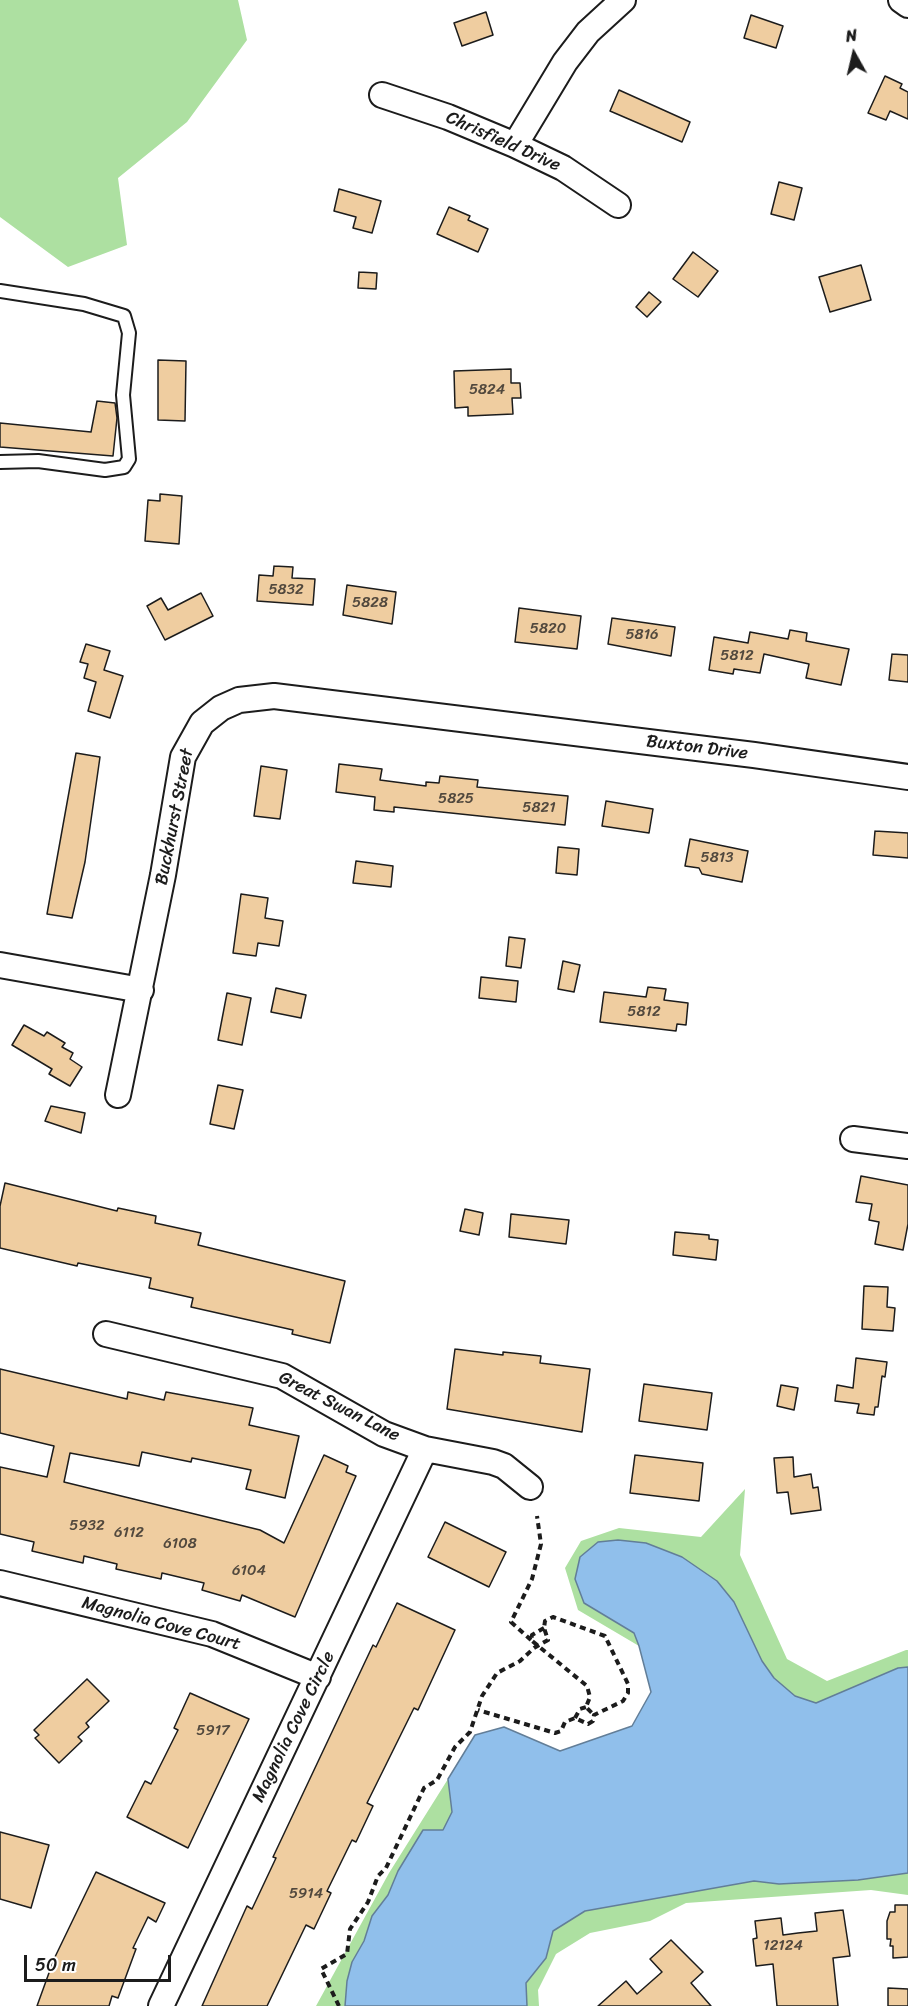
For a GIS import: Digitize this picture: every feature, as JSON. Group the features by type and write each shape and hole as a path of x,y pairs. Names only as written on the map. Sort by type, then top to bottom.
{"street":[{"path":"515,145 565,62 588,32 623,0"},
{"path":"901,0 908,5"},
{"name":"Chrisfield Drive","path":"382,95 448,117 515,145 563,168 618,206"},
{"name":"Buckhurst Street","path":"118,1095 141,990 183,757 202,723 221,708 254,696 274,696 485,722"},
{"name":"Buxton Drive","path":"485,722 908,777"},
{"path":"0,964 141,990"},
{"path":"854,1139 908,1146"},
{"name":"Great Swan Lane","path":"106,1334 282,1376 361,1422 425,1449 504,1466 530,1488"},
{"name":"Magnolia Cove Circle","path":"161,2006 425,1449"},
{"name":"Magnolia Cove Court","path":"0,1583 212,1634 318,1677"}],"lane":[{"path":"0,291 84,304 124,316 129,333 123,395 129,459 124,467 105,470 38,462 0,462"}],"path":[{"path":"537,1516 541,1544 532,1579 511,1622 587,1686 590,1697 586,1707"},
{"path":"339,2006 321,1969 347,1954 350,1929 368,1902 378,1876 386,1868 424,1788 437,1780 455,1747 470,1732 482,1696 497,1673 520,1661 548,1640 544,1628 545,1621 552,1617 605,1636 628,1684 628,1693 622,1701 594,1716"},
{"path":"531,1640 532,1635 544,1628"},
{"path":"478,1710 555,1733 561,1731 565,1722 575,1718 580,1709 586,1707 591,1709 594,1716 593,1721 588,1724 575,1718"}],"green space":[{"path":"0,0 238,0 247,40 187,122 118,178 127,245 68,267 0,217"},
{"path":"745,1489 740,1555 787,1659 827,1681 906,1650 908,1650 908,1667 898,1668 816,1703 795,1696 774,1678 762,1661 734,1602 717,1581 575,1579 584,1603 634,1633 639,1646 578,1610 565,1568 581,1541 619,1528 701,1537"},
{"path":"448,1779 452,1812 443,1831 398,1871 388,1895 372,1916 364,1941 352,1962 347,1981 345,2006 316,2006 389,1873"},
{"path":"908,1873 908,1895 871,1890 686,1903 650,1921 590,1933 556,1954 538,1990 539,2006 527,2006 526,1983 546,1958 553,1931 585,1911 754,1881 779,1884 858,1880"}],"water":[{"path":"618,1540 646,1543 682,1557 717,1581 734,1602 762,1661 774,1678 795,1696 816,1703 898,1668 908,1667 908,1873 858,1880 779,1884 754,1881 585,1911 553,1931 546,1958 526,1983 527,2006 345,2006 347,1981 352,1962 364,1941 372,1916 388,1895 398,1871 423,1830 443,1830 452,1812 448,1779 475,1735 504,1727 560,1751 632,1726 651,1692 634,1633 584,1603 575,1579 580,1557 598,1542"}],"building":[{"path":"486,12 493,35 462,46 454,23"},
{"path":"751,15 783,26 776,48 744,38"},
{"path":"885,76 902,84 900,88 908,92 908,119 890,111 886,120 868,113"},
{"path":"619,90 690,122 682,142 610,111"},
{"path":"779,182 802,188 794,220 771,214"},
{"path":"339,189 381,201 372,233 353,228 356,217 334,211"},
{"path":"449,207 470,216 468,220 488,229 478,252 437,234"},
{"path":"693,252 718,271 698,297 673,279"},
{"path":"861,265 871,300 830,312 819,277"},
{"path":"359,272 377,273 376,289 358,288"},
{"path":"649,292 661,302 647,317 636,307"},
{"path":"158,360 186,361 185,421 158,420"},
{"path":"511,369 511,383 520,383 521,398 512,398 513,414 468,416 468,407 455,408 454,371"},
{"path":"97,401 115,403 117,418 113,456 0,447 0,423 91,432"},
{"path":"160,494 182,496 179,544 145,541 148,500 160,501"},
{"path":"274,566 293,567 292,578 315,579 313,605 257,601 259,575 273,576"},
{"path":"347,585 396,592 392,624 343,615"},
{"path":"201,593 213,616 165,640 147,606 161,598 168,610"},
{"path":"519,608 581,616 577,649 515,642"},
{"path":"612,618 675,627 671,656 608,644"},
{"path":"790,630 807,633 806,641 849,649 841,685 806,678 809,664 764,654 760,673 734,669 733,674 709,670 714,637 748,643 750,632 788,639"},
{"path":"86,644 110,651 104,670 123,676 110,718 88,711 96,682 84,678 88,664 80,662"},
{"path":"892,654 908,655 908,682 889,680"},
{"path":"76,753 100,757 85,862 72,918 47,914"},
{"path":"339,764 382,769 380,780 426,786 426,782 439,783 440,776 478,780 477,787 568,796 565,825 394,807 394,812 374,810 375,797 336,792"},
{"path":"261,766 287,770 280,819 254,816"},
{"path":"606,801 653,809 649,833 602,826"},
{"path":"875,831 908,833 908,858 873,855"},
{"path":"690,839 748,851 742,882 702,874 699,868 685,866"},
{"path":"558,847 579,849 577,875 556,873"},
{"path":"356,861 393,866 391,887 353,883"},
{"path":"241,894 268,898 265,918 283,921 279,946 258,943 256,956 233,953"},
{"path":"509,937 525,939 521,968 506,966"},
{"path":"563,961 580,965 574,992 558,989"},
{"path":"481,977 518,981 516,1002 479,998"},
{"path":"648,987 666,989 664,1000 688,1003 686,1025 677,1024 676,1031 600,1022 604,992 646,997"},
{"path":"276,988 306,995 301,1018 271,1012"},
{"path":"227,993 251,998 242,1045 218,1040"},
{"path":"24,1025 44,1036 47,1032 65,1043 62,1047 73,1053 70,1059 82,1067 70,1086 49,1074 52,1069 12,1045"},
{"path":"218,1085 243,1090 234,1129 210,1124"},
{"path":"51,1106 85,1113 81,1133 45,1121"},
{"path":"861,1176 908,1185 908,1224 903,1250 875,1244 879,1222 869,1220 872,1204 856,1202"},
{"path":"5,1183 117,1211 118,1208 156,1216 155,1223 201,1233 198,1245 345,1281 330,1343 292,1334 293,1330 191,1307 193,1298 149,1288 151,1278 78,1263 77,1266 0,1248 0,1206"},
{"path":"465,1209 483,1213 479,1235 460,1231"},
{"path":"511,1214 569,1220 566,1244 509,1237"},
{"path":"675,1232 709,1235 709,1239 718,1240 716,1260 673,1255"},
{"path":"864,1286 888,1287 887,1307 895,1308 893,1331 862,1329"},
{"path":"455,1349 503,1355 503,1352 541,1356 540,1363 590,1369 582,1432 447,1409"},
{"path":"856,1358 887,1362 885,1377 882,1376 878,1407 875,1407 874,1415 857,1413 859,1404 835,1401 837,1385 853,1388"},
{"path":"0,1369 127,1399 128,1392 164,1400 166,1392 253,1408 249,1425 299,1436 285,1498 246,1489 251,1470 192,1458 191,1462 142,1452 139,1466 70,1453 64,1482 260,1530 284,1543 324,1455 348,1466 346,1472 356,1476 295,1617 242,1595 240,1601 202,1590 204,1583 162,1573 161,1579 116,1569 117,1564 84,1556 83,1563 32,1551 34,1542 0,1534 0,1467 47,1477 54,1446 0,1433"},
{"path":"644,1384 712,1393 707,1430 639,1421"},
{"path":"781,1385 798,1388 794,1410 777,1406"},
{"path":"635,1455 703,1463 699,1501 630,1493"},
{"path":"793,1457 794,1477 811,1474 813,1488 818,1487 821,1510 791,1514 788,1492 777,1493 774,1458"},
{"path":"445,1522 506,1552 489,1587 428,1557"},
{"path":"397,1603 455,1630 418,1710 414,1708 367,1803 373,1806 356,1842 352,1840 327,1891 331,1893 314,1929 306,1925 267,2006 202,2006 247,1906 252,1909 276,1858 273,1857 373,1645 376,1647"},
{"path":"87,1679 109,1701 86,1723 89,1727 78,1737 82,1741 59,1763 35,1738 39,1735 34,1730"},
{"path":"190,1693 249,1719 188,1848 127,1817 145,1781 151,1784 178,1730 174,1728"},
{"path":"0,1832 49,1845 31,1908 0,1899"},
{"path":"96,1872 165,1903 156,1922 148,1917 133,1948 136,1949 118,1998 112,1996 109,2006 37,2006 54,1959"},
{"path":"895,1905 908,1905 908,1957 893,1958 891,1939 887,1939 887,1921 890,1912 895,1912"},
{"path":"843,1910 850,1956 833,1958 838,2006 777,2006 773,1964 756,1966 753,1939 757,1938 755,1921 781,1918 783,1935 817,1931 815,1913"},
{"path":"671,1940 703,1972 691,1983 711,2006 598,2006 626,1981 637,1994 662,1972 650,1959"},
{"path":"888,1988 908,1989 908,2006 888,2006"}]}
